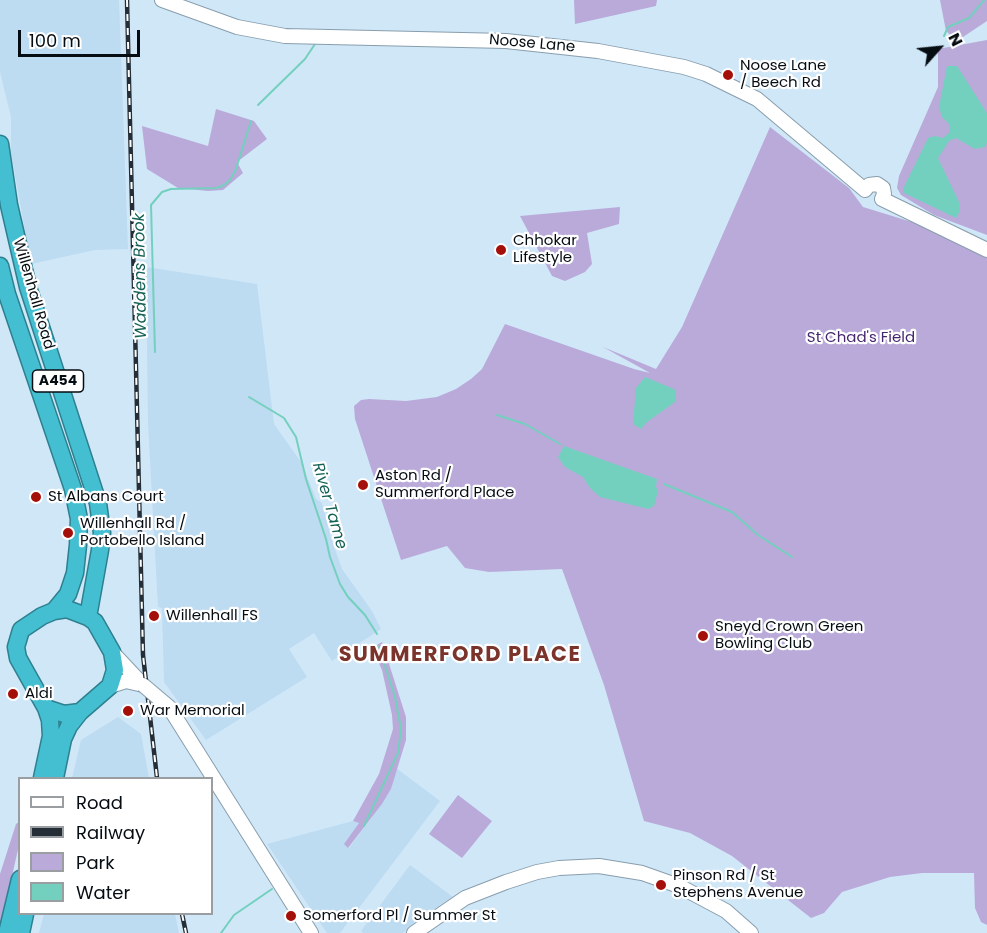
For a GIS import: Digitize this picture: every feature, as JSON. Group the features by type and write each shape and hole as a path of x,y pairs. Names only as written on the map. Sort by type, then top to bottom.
{"highway":[{"name":"Willenhall Road","path":"0,144 9,205 28,287 98,503 102,532 88,617"},
{"name":"Willenhall Road","path":"0,266 7,294 77,503 79,519 75,573 68,594 54,611"},
{"path":"54,611 67,609 88,617 94,622 112,652 115,670 110,686 80,712 69,726 63,739 55,777"},
{"name":"A454","path":"42,777 51,736 50,720 46,708 18,658 16,647 21,630 54,611"},
{"path":"46,708 64,714 80,712"},
{"path":"7,933 18,887"},
{"path":"21,933 25,915"}],"street":[{"name":"Noose Lane","path":"162,0 237,27 264,33 305,37 506,41 598,51 684,67 706,74 757,99 866,190 869,185 877,184 883,188 882,199 987,250"},
{"path":"112,652 143,685 169,707 311,933"},
{"path":"110,686 126,681 143,685"},
{"path":"414,933 465,898 506,882 559,868 599,866 642,873 679,886 721,908 751,933"}],"shaded area":[{"path":"0,0 119,0 128,249 95,250 31,264 11,153 11,117 0,72"},
{"path":"146,267 257,284 274,424 301,462 316,499 322,503 342,569 372,611 381,629 332,661 314,633 289,649 307,677 206,740 164,682 162,608 158,607 148,422"},
{"path":"118,717 141,734 149,777 72,777 81,740"},
{"path":"396,768 440,801 340,933 327,933 267,844 353,821 359,823 345,843 349,848 391,789"},
{"path":"410,865 453,897 417,920 403,933 363,933 361,931"},
{"path":"44,915 175,915 179,933 39,933"}],"green space":[{"path":"574,0 657,0 656,6 575,24"},
{"path":"940,0 987,0 987,21 957,41 946,31"},
{"path":"987,40 987,235 934,215 901,195 897,188 899,176 938,87 938,49"},
{"path":"216,109 254,121 267,139 237,162 243,173 223,190 208,191 178,188 147,169 142,126 208,146"},
{"name":"St Chad's Field","path":"770,127 849,188 863,207 915,223 987,256 987,925 981,922 975,908 974,873 922,873 890,877 842,892 824,913 811,918 732,856 690,833 644,821 604,685 562,569 489,572 465,568 447,546 401,560 355,419 354,406 361,400 406,401 437,397 456,389 482,369 505,324 634,369 650,373 603,347 656,369 682,327"},
{"path":"620,207 619,224 587,233 592,264 585,272 565,281 552,276 520,216"},
{"path":"382,642 406,717 406,740 391,789 348,848 344,844 359,823 353,821 379,774 393,729 382,670 372,648"},
{"path":"458,795 492,821 462,858 429,834"},
{"path":"18,823 18,849 0,929 0,874"}],"water":[{"path":"947,66 957,66 987,113 985,147 975,149 956,138 949,141 938,158 959,202 960,211 956,218 904,193 903,189 928,138 935,136 943,138 950,132 949,124 942,117 939,107"},
{"path":"645,377 676,390 675,402 641,429 633,424 636,388"},
{"path":"564,446 657,479 658,491 654,506 648,509 600,497 583,477 565,467 558,457"}],"waterway":[{"path":"944,36 948,27 969,18 984,0"},
{"name":"Waddens Brook","path":"258,105 305,59 315,44"},
{"name":"Waddens Brook","path":"155,352 151,205 162,192 171,189 217,188 230,180 236,169 251,121"},
{"name":"River Tame","path":"249,397 284,418 296,437 306,479 340,584 377,634"},
{"path":"497,415 525,424 560,444"},
{"path":"664,484 732,512 758,535 792,557"},
{"name":"River Tame","path":"364,826 398,753 401,729 395,697 379,647"},
{"name":"River Tame","path":"221,933 234,915 272,889"}],"railway":[{"path":"127,0 143,655 157,777"},
{"path":"182,915 186,933"}],"place":[{"name":"Noose Lane / Beech Rd","path":"728,75"},
{"name":"Chhokar Lifestyle","path":"501,250"},
{"name":"Aston Rd / Summerford Place","path":"363,485"},
{"name":"St Albans Court","path":"36,497"},
{"name":"Willenhall Rd / Portobello Island","path":"68,533"},
{"name":"Willenhall FS","path":"154,616"},
{"name":"Sneyd Crown Green Bowling Club","path":"703,636"},
{"name":"Aldi","path":"13,694"},
{"name":"War Memorial","path":"128,711"},
{"name":"Pinson Rd / St Stephens Avenue","path":"661,885"},
{"name":"Somerford Pl / Summer St","path":"291,916"}],"district":[{"name":"SUMMERFORD PLACE","path":"460,656"}]}
